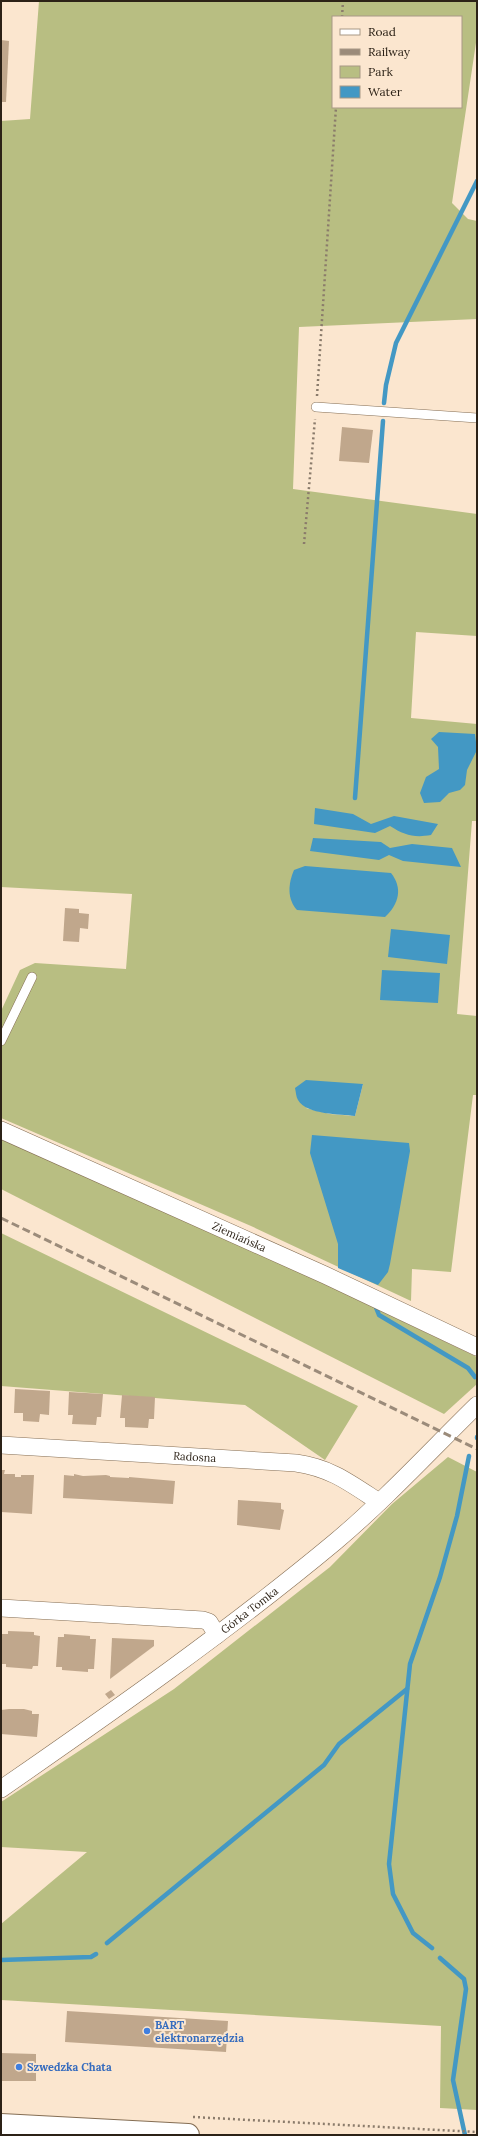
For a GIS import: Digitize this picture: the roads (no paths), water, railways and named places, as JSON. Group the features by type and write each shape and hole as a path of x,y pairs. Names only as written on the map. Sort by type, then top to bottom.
{"main road":[{"path":"1,2125 43,2131 188,2126"}],"street":[{"name":"Ziemiańska","path":"1,1130 325,1275 477,1347"},
{"name":"Górka Tomka","path":"1,1790 150,1685 217,1635 335,1542 379,1502 477,1405"},
{"name":"Radosna","path":"1,1445 296,1463 317,1466 339,1476 379,1502"},
{"path":"1,1608 203,1620 209,1622 217,1635"}],"lane":[{"path":"316,406 477,418"},
{"path":"1,1041 32,978"}],"water":[{"path":"439,732 475,734 477,750 467,770 465,785 460,790 449,793 440,802 424,803 420,793 426,777 439,769 438,747 431,739"},
{"path":"315,808 353,814 371,824 394,816 438,824 431,835 409,835 390,826 375,833 314,824"},
{"path":"313,838 381,842 390,848 412,844 452,848 461,867 403,861 389,855 379,860 310,851"},
{"path":"305,866 391,873 395,879 398,890 398,896 394,907 385,917 297,910 291,901 290,886 294,870"},
{"path":"391,929 450,935 447,964 388,957"},
{"path":"382,970 440,973 438,1003 380,1000"},
{"path":"306,1080 363,1084 355,1116 324,1113 309,1109 302,1105 297,1099 295,1088"},
{"path":"312,1135 409,1143 410,1151 390,1264 388,1272 378,1285 338,1268 338,1244 310,1153"}],"waterway":[{"path":"384,403 386,385 396,343 477,181"},
{"path":"355,798 383,421"},
{"path":"375,1305 379,1315 468,1368 475,1377"},
{"path":"432,1948 413,1933 393,1894 389,1864 410,1664 440,1577 457,1516 469,1456"},
{"path":"107,1943 324,1765 339,1744 407,1689"},
{"path":"1,1960 91,1957 96,1954"},
{"path":"440,1958 464,1979 466,1989 453,2080 465,2135"}],"railway":[{"path":"1,1218 477,1449"}],"place":[{"name":"BART elektronarzędzia","path":"147,2031"},
{"name":"Szwedzka Chata","path":"19,2067"}]}
